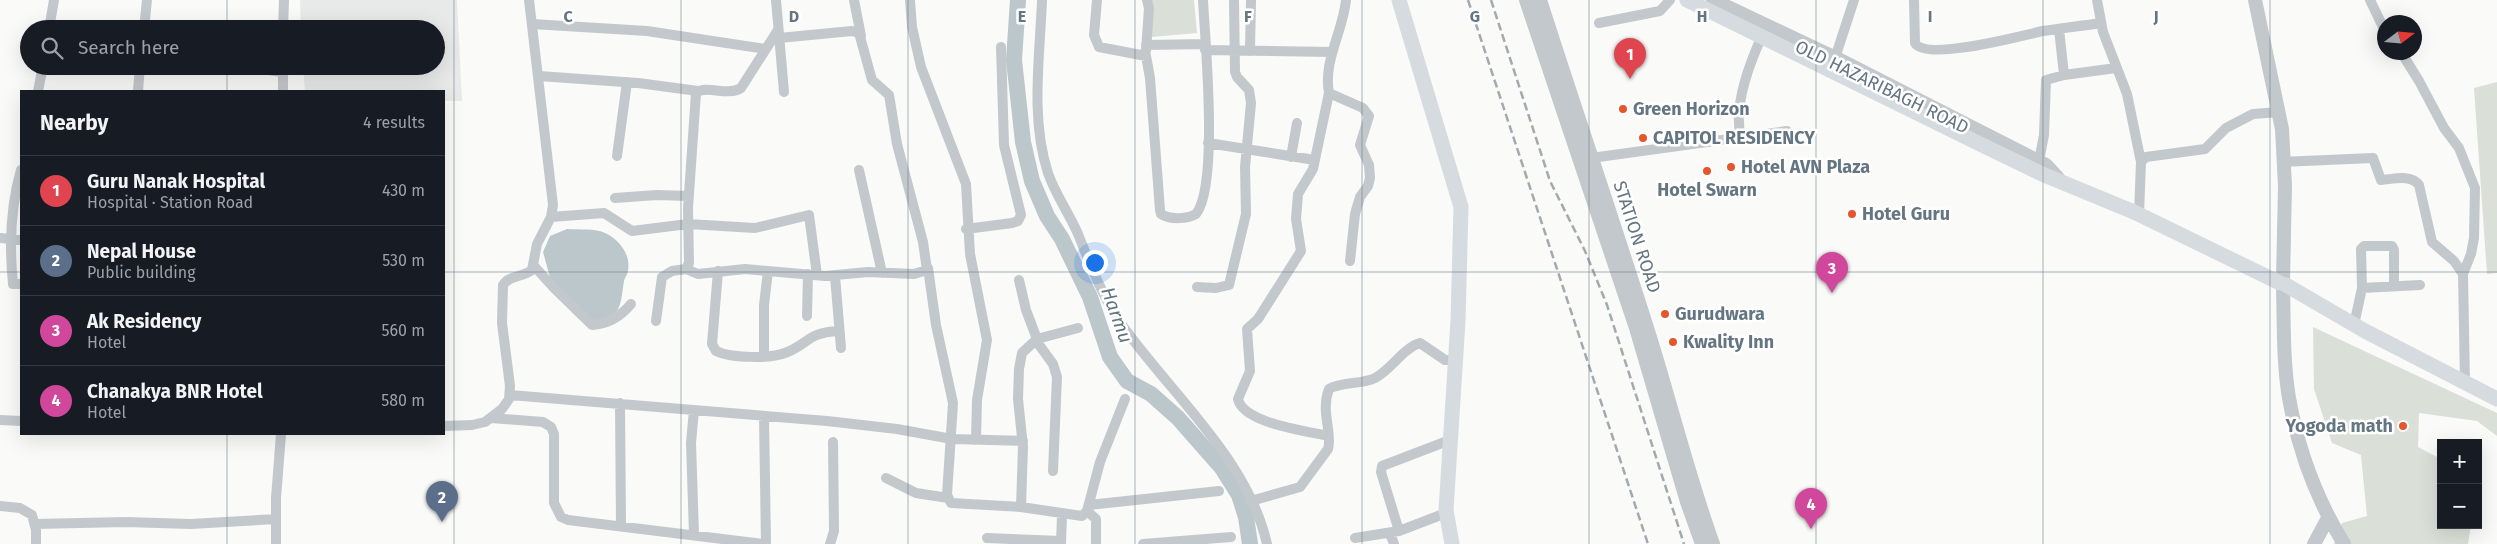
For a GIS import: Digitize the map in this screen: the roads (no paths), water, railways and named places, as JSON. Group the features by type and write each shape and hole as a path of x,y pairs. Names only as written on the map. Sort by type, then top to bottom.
{"main road":[{"path":"1399,0 1461,207 1446,513 1452,544"},
{"path":"1688,0 2042,174 2058,178 2139,214 2283,284 2354,325 2497,399"},
{"name":"OLD HAZARIBAGH ROAD","path":"1703,0 2046,168 2058,178"}],"street":[{"path":"51,20 54,0"},
{"path":"145,20 147,0"},
{"path":"283,20 284,0"},
{"path":"445,426 472,425 491,418 505,406 510,395 502,323 503,285 507,280 529,273 534,266 538,239 551,217 553,199 529,0"},
{"path":"776,0 784,92"},
{"path":"854,0 872,80 889,95 897,144 928,268 936,325 952,396 952,440 948,498 951,503 956,505 1021,507 1080,517 1088,508 1100,462 1125,399"},
{"path":"910,0 912,27 926,82 966,184 966,229 986,331 978,400 976,440"},
{"path":"1042,0 1038,130 1048,174 1077,231 1096,277 1121,324 1219,448 1251,501 1267,544"},
{"path":"1097,0 1094,35 1099,46 1146,51 1205,47 1234,51 1332,52"},
{"path":"1147,0 1149,8 1146,51 1150,78 1160,210 1164,216 1191,217 1199,210 1206,174 1208,143 1209,115 1203,0"},
{"path":"1197,288 1229,285 1232,280 1246,214 1246,150 1251,97 1246,85 1237,77 1234,51 1234,0"},
{"path":"1250,51 1251,0"},
{"path":"1328,436 1256,418 1240,406 1238,399 1250,371 1247,329 1258,319 1300,251 1296,214 1298,194 1300,187 1311,172 1315,160 1330,93 1328,77 1332,52 1344,17 1346,0"},
{"path":"1526,0 1636,328 1687,502 1702,544"},
{"name":"STATION ROAD","path":"1540,0 1681,437 1692,484 1713,544"},
{"path":"1599,23 1660,12 1670,0"},
{"path":"1680,0 1761,38 2041,177 2058,178"},
{"path":"1713,0 1835,58 2039,161 2046,165 2058,178"},
{"path":"1835,58 1854,0"},
{"path":"1914,0 1915,43 1921,48 1962,49 2059,29 2100,24"},
{"path":"2097,0 2100,24 2127,94 2142,162 2139,214"},
{"path":"2255,0 2279,112 2283,162 2283,284 2290,398 2300,441 2328,518 2344,544"},
{"path":"2370,0 2378,15"},
{"path":"532,24 647,31 766,49"},
{"path":"2059,29 2064,75"},
{"path":"539,76 627,82 698,91 737,90 744,84 778,34 852,31 861,36"},
{"path":"1741,137 1737,125 1738,112 1750,63 1761,38"},
{"path":"966,229 1012,223 1018,221 1021,215 1004,145 1000,47"},
{"path":"2406,60 2444,128 2459,148 2475,188 2475,226 2471,254 2463,274 2465,383"},
{"path":"2039,161 2044,135 2046,80 2064,75 2116,68"},
{"path":"38,90 41,75"},
{"path":"138,90 139,75"},
{"path":"283,75 283,90"},
{"path":"618,156 627,82"},
{"path":"686,269 689,259 689,196 695,96 698,91"},
{"path":"1330,93 1363,108 1369,116 1360,145 1369,165 1370,178 1368,186 1360,196 1355,214 1350,262"},
{"path":"2142,162 2146,157 2205,149 2226,128 2253,114 2279,112"},
{"path":"1291,157 1297,123"},
{"path":"1591,158 1787,130"},
{"path":"1208,143 1315,160"},
{"path":"2283,162 2373,158 2381,180 2410,178 2416,181 2419,185 2432,242 2454,261 2463,274"},
{"path":"858,170 882,273"},
{"path":"20,180 17,209 16,268 13,284 20,284"},
{"path":"615,198 689,196"},
{"path":"551,217 604,213 632,231 688,224 755,228 809,215 812,274 808,316"},
{"path":"0,238 16,240"},
{"path":"2354,325 2362,288 2360,252 2364,246 2392,246 2394,250 2394,286"},
{"path":"534,266 592,325 601,324 621,316 631,304"},
{"path":"656,321 662,277 672,271 686,269 698,274 744,269 835,276 921,273 928,268"},
{"path":"718,271 713,349 719,353 764,357 786,353 815,334 838,331"},
{"path":"764,357 764,304 768,272"},
{"path":"835,276 838,331 841,348"},
{"path":"1019,280 1026,310 1037,341 1053,364 1057,377 1053,471"},
{"path":"2362,288 2420,285"},
{"path":"1021,507 1023,441 1018,400 1019,369 1022,353 1037,341 1078,328"},
{"path":"1251,501 1300,487 1328,449 1325,411 1328,392 1333,386 1374,379 1415,344 1420,342 1445,360 1455,360"},
{"path":"510,395 620,403 880,427 952,440 1023,441"},
{"path":"620,403 621,525"},
{"path":"694,410 691,442 694,535"},
{"path":"491,418 543,422 551,427 554,434 554,503 561,517 568,520 764,544 764,417"},
{"path":"0,420 20,421"},
{"path":"276,544 281,435"},
{"path":"1394,544 1395,532 1381,472 1382,466 1450,440"},
{"path":"830,544 834,532 833,442"},
{"path":"886,478 916,493 948,498"},
{"path":"1088,508 1219,491"},
{"path":"0,506 26,510 32,515 35,524 36,544"},
{"path":"1088,508 1096,519 1096,544"},
{"path":"1355,538 1395,532 1446,513"},
{"path":"987,538 1061,542 1062,515"},
{"path":"2314,544 2328,518"},
{"path":"35,524 140,522 191,524 276,519"},
{"path":"1143,544 1231,537"}],"waterway":[{"name":"Harmu","path":"1018,0 1014,60 1023,142 1032,181 1047,216 1062,239 1090,297 1110,357 1127,381 1151,394 1178,418 1222,468 1239,495 1246,517 1250,544"}],"railway":[{"path":"1468,0 1648,544"},
{"path":"1491,0 1550,181 1585,251 1607,305 1684,544"}],"place":[{"name":"Guru Nanak Hospital","path":"1630,79"},
{"name":"Green Horizon","path":"1623,109"},
{"name":"CAPITOL RESIDENCY","path":"1643,138"},
{"name":"Hotel AVN Plaza","path":"1731,167"},
{"name":"Hotel Swarn","path":"1707,171"},
{"name":"Hotel Guru","path":"1852,214"},
{"name":"Ak Residency","path":"1832,293"},
{"name":"Gurudwara","path":"1665,314"},
{"name":"Kwality Inn","path":"1673,342"},
{"name":"Yogoda math","path":"2403,426"},
{"name":"Nepal House","path":"442,522"},
{"name":"Chanakya BNR Hotel","path":"1811,529"}]}
